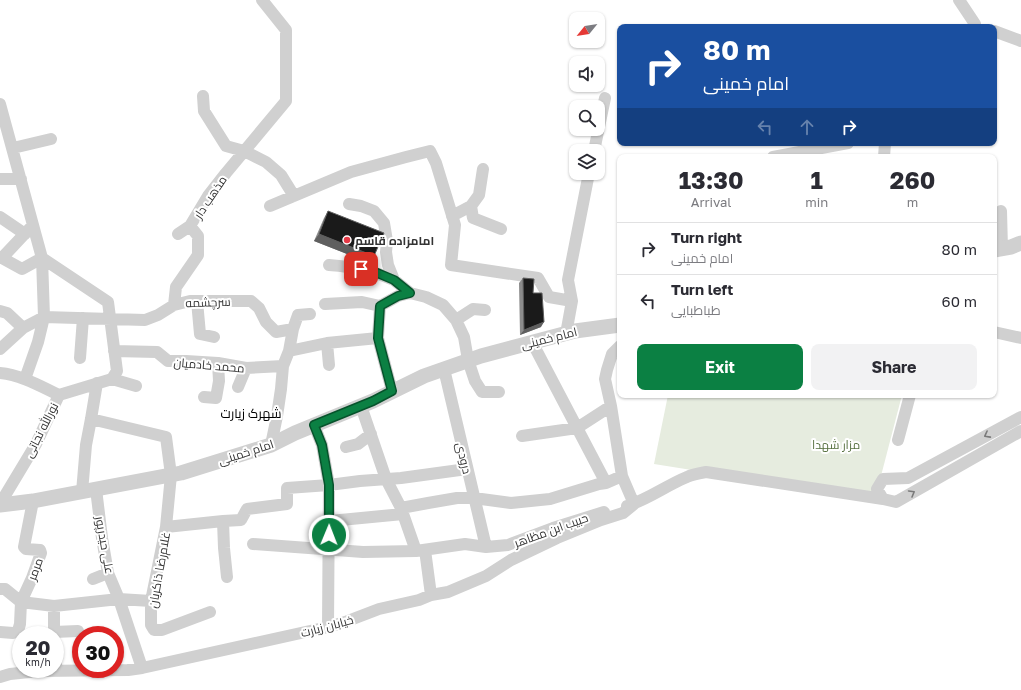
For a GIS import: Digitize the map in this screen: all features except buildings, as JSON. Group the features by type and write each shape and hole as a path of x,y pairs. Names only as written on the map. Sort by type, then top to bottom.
{"street":[{"name":"مذهب دار","path":"174,304 176,287 198,255 198,236 190,226 208,196 286,101 286,30 262,0"},
{"path":"960,0 976,24"},
{"path":"997,32 1021,41"},
{"path":"203,96 204,112 226,146 244,151 266,162 281,175 294,196"},
{"path":"595,144 605,98"},
{"path":"0,104 21,179 29,230 42,258 44,317 38,342 25,379"},
{"path":"13,148 51,139"},
{"path":"789,154 832,146"},
{"path":"270,206 351,172 430,151 436,162 455,225 451,265 538,278 549,297 572,301"},
{"path":"452,216 471,206 479,195 483,169"},
{"path":"0,179 21,179"},
{"path":"566,334 572,301 568,280 588,180"},
{"path":"349,204 361,206 374,211 384,224 387,241 386,252 388,265 394,280"},
{"path":"471,206 473,218 502,229"},
{"path":"1001,212 998,249 1021,243"},
{"path":"0,217 29,230"},
{"path":"178,234 190,226"},
{"path":"29,230 1,258 22,269 42,258"},
{"path":"42,258 108,302 116,371 112,379 136,386"},
{"path":"329,265 346,266 375,272 394,280 410,293 426,297 442,305 456,320 464,337 468,360 475,382 482,392 499,392"},
{"path":"326,304 362,302 380,306 398,296 410,293"},
{"name":"سرچشمه","path":"44,317 145,320 158,315 174,304 190,301 251,301 259,308 266,322 276,332 293,329"},
{"path":"198,301 200,334 214,337"},
{"path":"380,306 378,338 392,391"},
{"path":"456,320 473,309 485,310"},
{"path":"0,311 7,313 23,328"},
{"path":"271,445 278,416 283,366 289,350 293,329 298,315 310,314"},
{"path":"0,349 23,328 44,317"},
{"path":"80,358 83,318"},
{"name":"امام خمینی","path":"0,505 33,501 181,473 271,445 295,433 373,401 424,376 468,360 575,331 617,325"},
{"path":"997,333 1021,338"},
{"path":"289,350 327,343 378,338"},
{"path":"532,342 606,484"},
{"path":"327,343 329,365"},
{"path":"617,349 612,354 605,379 611,406 622,476 634,504 688,476 706,472 896,502 1021,431"},
{"name":"محمد خادمیان","path":"114,351 157,352 168,361 218,363 246,368 283,366"},
{"path":"204,396 216,398 219,381 218,363"},
{"path":"238,387 246,368"},
{"name":"درودی","path":"444,369 486,547"},
{"path":"0,373 25,379 59,395"},
{"name":"نورالله نجاتی","path":"0,505 36,444 59,395 112,379"},
{"name":"علی حیدرپور","path":"97,383 86,445 89,491 102,538 108,573 119,599 142,668"},
{"path":"898,440 909,398"},
{"path":"361,406 386,479 421,550 431,595"},
{"path":"522,436 577,428 611,406"},
{"path":"883,499 877,489 883,479 908,478 1021,417"},
{"name":"غلام‌رضا ذاکریان","path":"91,419 166,437 171,475 166,527 151,601 151,625 154,630 162,630 210,612"},
{"path":"314,425 322,445 329,485 330,521 328,627"},
{"path":"346,447 358,444 371,434"},
{"path":"166,527 241,520 247,509 287,504 287,488 401,478 467,469"},
{"path":"330,521 402,511 428,503 457,498 474,498 511,503 550,499 599,484 606,484 622,476"},
{"name":"مرمر","path":"0,632 13,633 18,631 22,602 41,553 40,550 26,549 24,547 33,501"},
{"name":"حبیب ابن مظاهر","path":"253,544 363,552 421,550 465,544 486,547 508,545 585,517 634,504"},
{"name":"خیابان زیارت","path":"64,670 128,670 142,668 328,627 379,609 448,592 486,576 511,560 557,538 601,520 623,513 634,504"},
{"path":"223,521 227,577"},
{"path":"92,579 108,573"},
{"path":"0,589 5,590 22,602 54,606 119,599 151,601"},
{"path":"54,606 54,626"},
{"name":"خیابان زیارت","path":"0,677 12,674"}],"green space":[{"name":"مزار شهدا","path":"667,398 901,398 875,499 654,464"}],"place":[{"name":"امامزاده قاسم","path":"347,240"}],"district":[{"name":"شهرک زیارت","path":"251,413"}],"route":[{"path":"329,535 329,485 322,445 314,425 373,401 392,391 378,338 380,306 398,296 410,293 394,280 375,272 361,269"}]}
